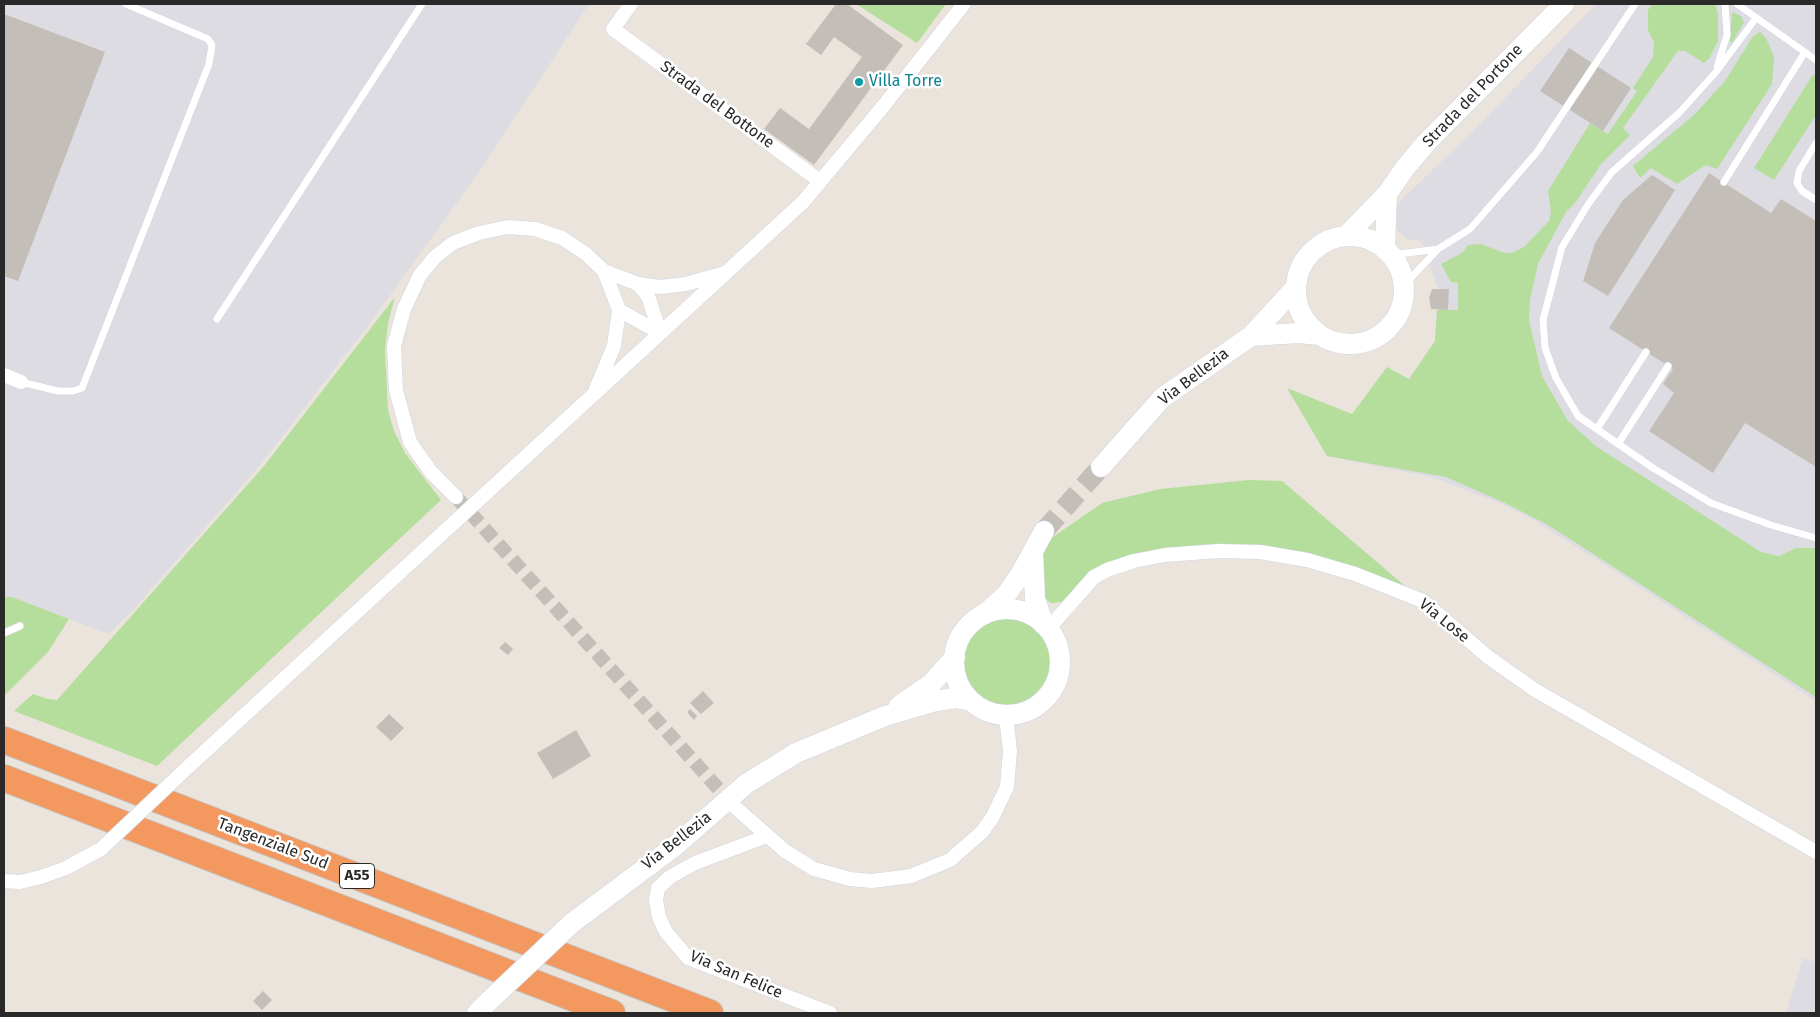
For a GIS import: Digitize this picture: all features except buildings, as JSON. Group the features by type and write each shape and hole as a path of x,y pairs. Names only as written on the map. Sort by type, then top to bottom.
{"highway":[{"name":"Tangenziale Sud","path":"4,740 710,1013"},
{"name":"A55","path":"4,778 612,1013"}],"street":[{"name":"Strada del Bottone","path":"631,4 613,29 820,181"},
{"path":"4,881 20,882 41,877 66,868 101,849 803,202 885,104 964,4"},
{"name":"Strada del Portone","path":"1346,236 1388,194 1405,168 1426,143 1564,4"},
{"path":"1388,194 1389,251"},
{"path":"456,498 431,472 410,442 396,390 394,346 404,309 420,275 435,257 454,244 479,232 508,227 535,228 562,238 586,254 604,271 638,284 660,286 686,284 727,272"},
{"path":"1250,336 1298,333 1320,335 1336,342 1353,344 1378,336 1397,318 1403,302 1404,284 1400,269 1389,251 1364,237 1346,236 1328,240 1313,250 1302,264 1296,287 1296,300 1301,313 1309,325 1320,335"},
{"path":"594,395 614,346 619,310 604,271"},
{"path":"638,284 648,296 660,334"},
{"name":"Via Bellezia","path":"1102,467 1162,398 1250,336 1296,287"},
{"path":"619,310 660,334"},
{"path":"4,375 21,382"},
{"name":"Via Bellezia","path":"1033,553 1035,599 1046,627 1056,642 1060,665 1058,678 1050,694 1040,705 1028,711 1006,716 986,711 969,700 956,676 955,657 958,643 970,625 1006,595 1033,553 1044,531"},
{"name":"Via Lose","path":"1046,627 1094,577 1107,570 1134,561 1165,555 1219,552 1260,552 1308,560 1355,574 1423,602 1488,658 1534,690 1816,852"},
{"path":"984,615 1008,610 1021,611 1034,617 1046,627"},
{"name":"Via Bellezia","path":"885,716 932,683 955,657"},
{"name":"Via Bellezia","path":"484,1007 572,923 676,846 746,784 796,752 885,716 936,701 955,698 969,700"},
{"path":"736,808 767,836 798,860 814,869 850,878 872,881 911,876 950,860 982,832 1007,787 1010,751 1006,716"},
{"name":"Via San Felice","path":"767,836 694,863 670,876 658,888 656,901 659,917 666,932 688,958 830,1013"}],"lane":[{"path":"21,382 58,390 82,388 209,64 212,45 208,39 126,4"},
{"path":"217,319 422,4"},
{"path":"1404,284 1438,248 1470,229 1537,152 1622,20 1635,4"},
{"path":"1716,72 1727,34 1725,4"},
{"path":"1737,4 1816,60"},
{"path":"1756,18 1716,72 1679,113 1612,172 1589,203 1562,246 1543,320 1545,348 1556,378 1578,416 1618,444 1711,503 1771,525 1816,538"},
{"path":"1724,182 1805,52"},
{"path":"1816,143 1799,172 1797,183 1802,191 1816,200"},
{"path":"1389,251 1438,248"},
{"path":"1597,429 1646,352"},
{"path":"1618,444 1668,366"},
{"path":"4,633 20,626"}],"shaded area":[{"path":"4,4 589,4 479,172 370,323 260,465 133,610 108,634 12,597 4,597"},
{"path":"1596,4 1816,4 1816,701 1528,517 1497,502 1435,478 1327,456 1387,367 1409,379 1435,341 1438,289 1422,241 1407,239 1395,228 1395,206 1470,134"},
{"path":"1803,958 1816,962 1816,1013 1786,1013"}],"green space":[{"path":"856,4 946,4 917,43"},
{"path":"1652,4 1716,4 1718,41 1709,59 1704,63 1685,51 1678,51 1623,128 1630,135 1601,164 1575,203 1566,212 1538,264 1530,300 1529,320 1542,376 1568,421 1597,447 1761,552 1779,556 1796,548 1816,548 1816,697 1548,525 1505,503 1446,477 1327,456 1287,388 1352,414 1387,367 1409,379 1435,341 1437,310 1458,310 1458,283 1451,282 1441,264 1462,253 1468,245 1481,244 1505,253 1512,253 1524,247 1549,221 1551,211 1548,191 1590,123 1608,134 1637,91 1633,88 1653,57 1654,42 1648,30 1648,10"},
{"path":"1732,12 1741,16 1744,22 1732,43 1730,42"},
{"path":"1760,32 1766,38 1774,57 1772,84 1717,169 1706,165 1677,184 1651,168 1640,178 1633,166 1695,114 1725,81 1753,36"},
{"path":"1816,75 1816,115 1774,180 1754,168 1812,76"},
{"path":"395,297 388,323 385,350 388,410 394,431 405,453 441,500 157,766 14,711 33,694 57,700 264,466"},
{"path":"1249,480 1282,481 1405,586 1261,547 1106,564 1089,571 1071,596 1062,602 1051,603 1045,598 1037,559 1050,539 1102,503 1160,489"},
{"path":"4,597 12,597 69,619 48,652 4,696"},
{"path":"1007,610 1027,614 1044,626 1056,643 1060,663 1056,683 1044,700 1027,712 1007,716 987,712 970,700 958,683 954,663 958,643 970,626 987,614"}],"tunnel":[{"path":"1044,531 1101,467"},
{"path":"456,497 733,805"}],"place":[{"name":"Villa Torre","path":"859,82"}]}
